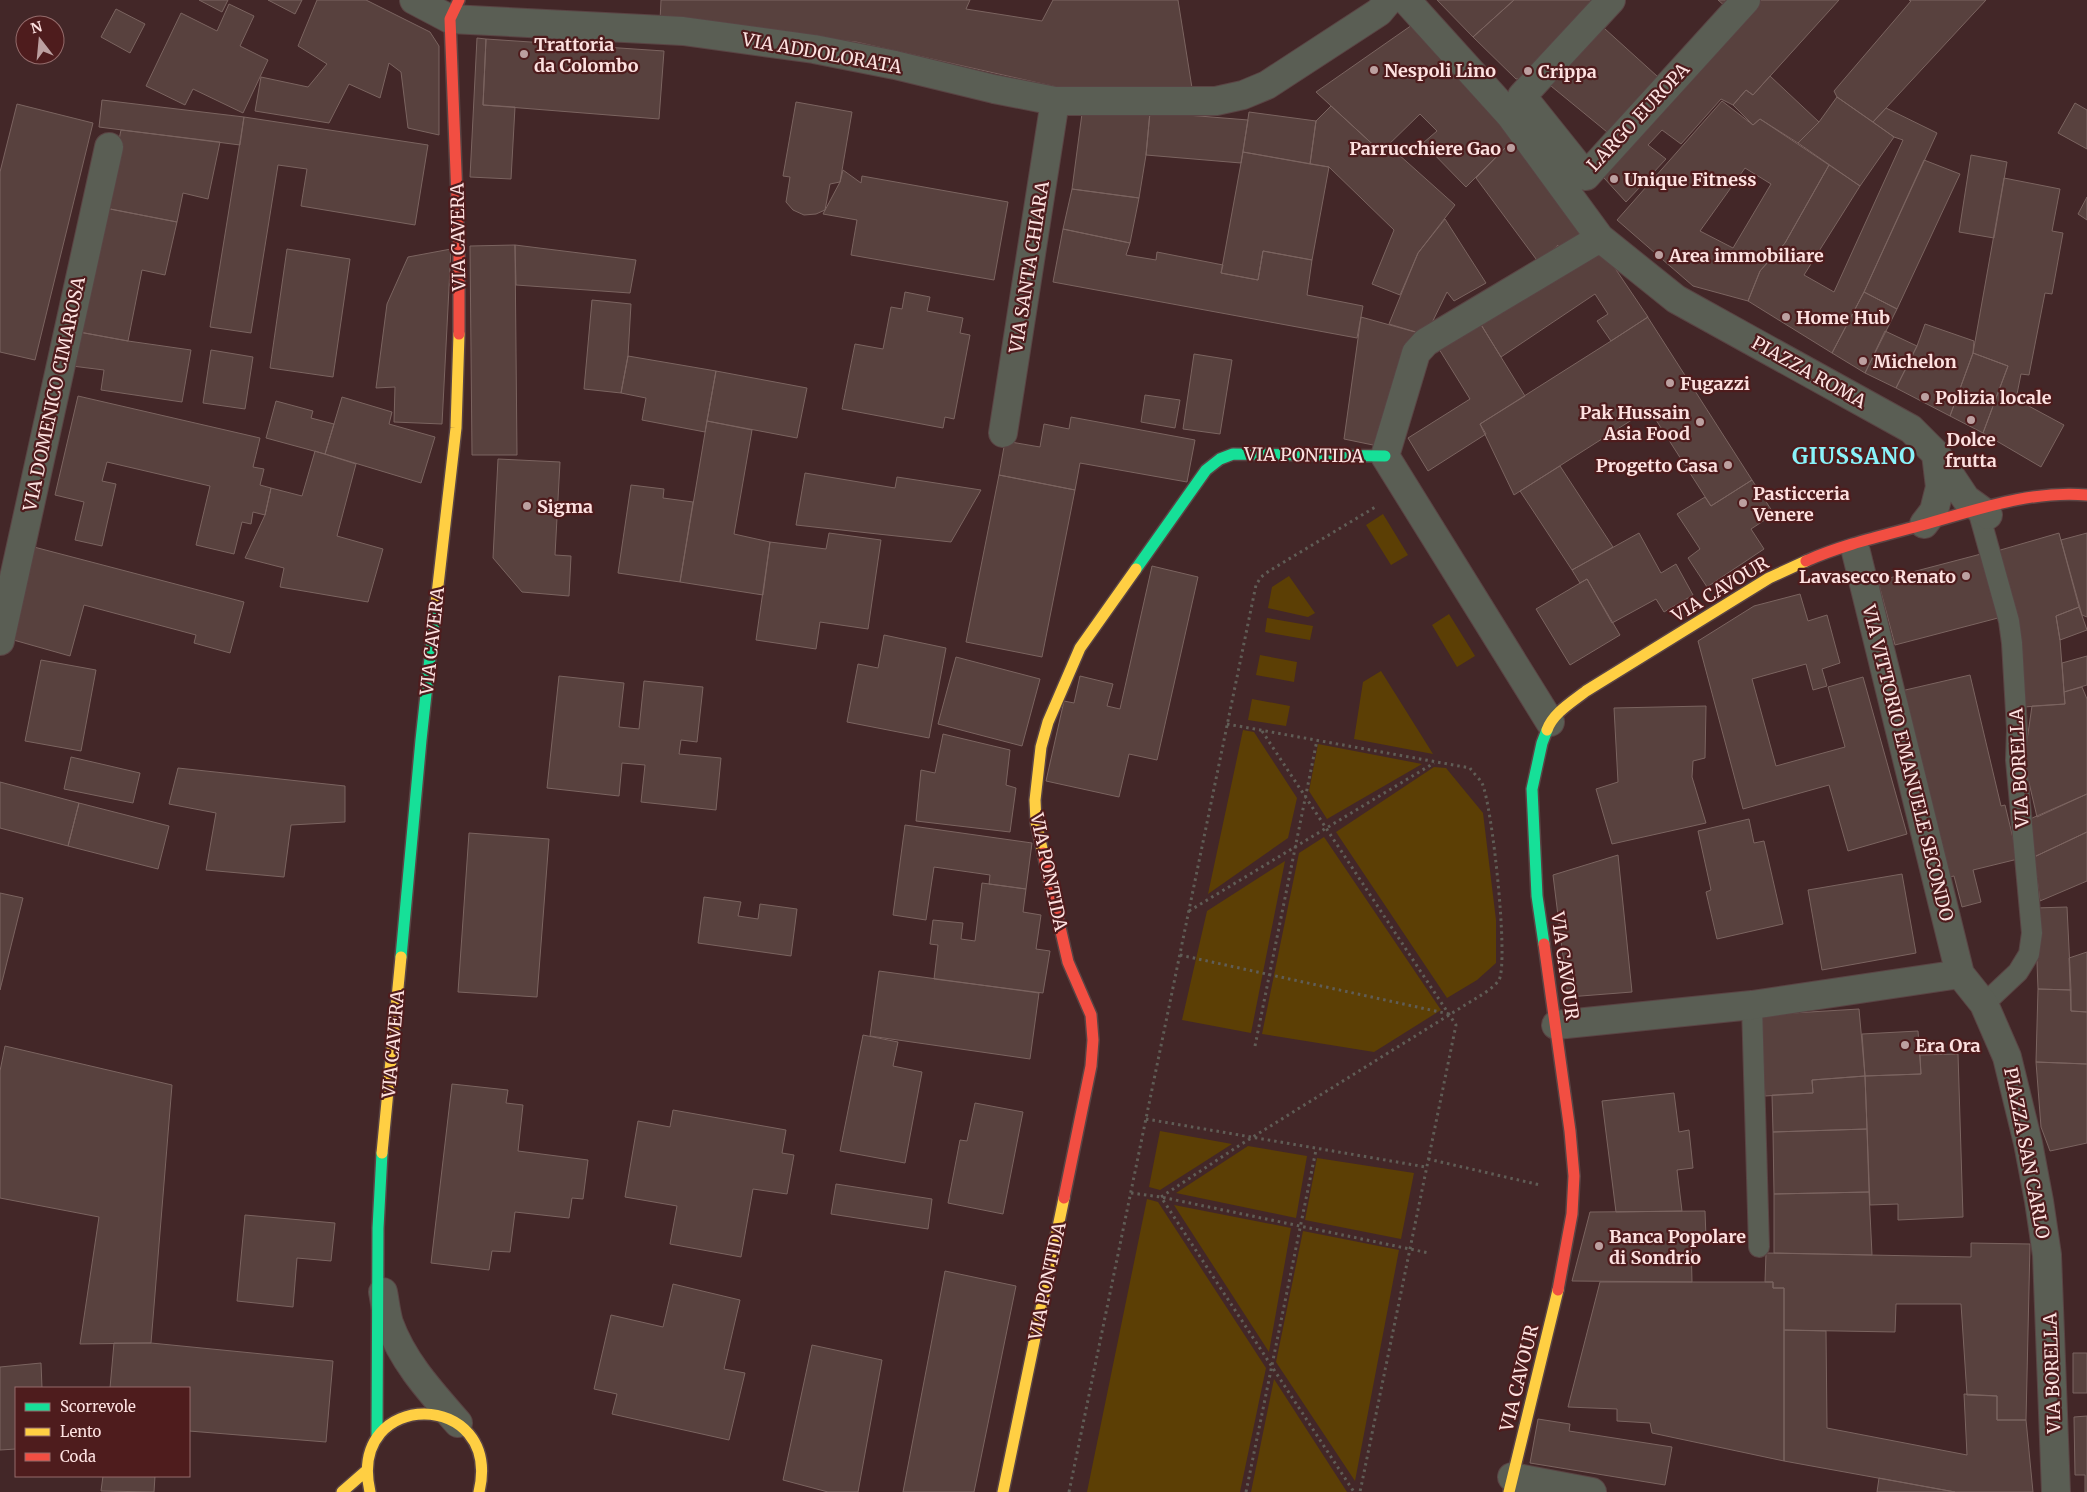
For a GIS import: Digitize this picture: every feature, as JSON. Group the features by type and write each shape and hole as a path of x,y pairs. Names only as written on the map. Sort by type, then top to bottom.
{"street":[{"path":"414,0 455,9"},
{"name":"VIA ADDOLORATA","path":"455,9 682,31 795,46 895,65 994,89 1055,101 1216,101 1243,94 1267,84 1379,12 1389,0"},
{"name":"PIAZZA ROMA","path":"1406,0 1510,115 1600,238 1676,299 1911,429 1936,454 1966,499 1982,514"},
{"name":"LARGO EUROPA","path":"1611,0 1522,96 1586,176 1746,0"},
{"name":"VIA CAVERA","path":"377,1437 380,1179 435,609 456,428 459,360 459,250 455,9"},
{"name":"VIA SANTA CHIARA","path":"1003,432 1055,101"},
{"name":"VIA DOMENICO CIMAROSA","path":"0,641 109,147"},
{"name":"VIA PONTIDA","path":"1550,722 1385,456 1416,353 1426,342 1600,238"},
{"name":"VIA PONTIDA","path":"1003,1492 1091,1066 1093,1040 1091,1016 1068,962 1036,822 1037,776 1041,746 1048,722 1080,648 1206,470 1220,459 1233,454 1385,456"},
{"path":"1924,524 1934,511 1940,487 1936,454"},
{"name":"VIA CAVOUR","path":"1788,569 1817,566 1856,552 1982,514 2025,497 2066,493 2087,495"},
{"name":"VIA CAVOUR","path":"1511,1484 1562,1275 1572,1214 1574,1176 1556,1025 1537,896 1532,789 1542,743 1550,722 1567,705 1586,691 1769,578 1788,569 1854,543 1924,524 2026,505 2066,500 2087,503"},
{"name":"VIA VITTORIO EMANUELE SECONDO","path":"1856,552 1960,974"},
{"path":"1556,1025 1752,1005 1960,974"},
{"name":"PIAZZA SAN CARLO","path":"1960,974 1984,1004 2007,1057 2028,1143 2047,1255"},
{"name":"VIA BORELLA","path":"2047,1255 2056,1492"},
{"name":"VIA CAVERA","path":"378,1262 389,1321 396,1339 421,1380 458,1423"},
{"path":"358,1485 368,1454 377,1437 389,1425 410,1414 428,1413 439,1415 458,1423 472,1437 481,1455 490,1481"},
{"path":"479,1492 482,1477 481,1455"},
{"path":"1511,1484 1592,1492"}],"lane":[{"name":"VIA BORELLA","path":"1982,514 2009,621 2012,643 2018,729 2016,760 2032,933 2029,954 2018,972 1984,1004"},
{"path":"1752,1005 1759,1246"}],"path":[{"path":"1069,1492 1256,585 1261,577 1384,502"},
{"path":"1161,1197 1240,1145 1486,992 1499,980 1503,963 1502,919 1487,806 1482,783 1470,768 1227,724"},
{"path":"1261,729 1456,1025 1360,1492"},
{"path":"1255,1046 1317,740"},
{"path":"1189,911 1435,762"},
{"path":"1180,955 1449,1014"},
{"path":"1146,1119 1426,1167"},
{"path":"1246,1492 1316,1150"},
{"path":"1428,1159 1548,1187"},
{"path":"1131,1193 1161,1197 1429,1253"},
{"path":"1161,1197 1354,1492"}],"shaded area":[{"path":"1383,514 1408,555 1391,565 1366,525"},
{"path":"1289,576 1315,613 1308,617 1268,608 1272,587"},
{"path":"1449,614 1475,656 1457,667 1432,625"},
{"path":"1267,618 1313,626 1310,640 1265,632"},
{"path":"1260,655 1297,662 1294,682 1256,675"},
{"path":"1381,671 1433,754 1354,739 1363,682"},
{"path":"1252,699 1290,706 1286,726 1248,720"},
{"path":"1243,730 1254,732 1297,798 1288,838 1208,894"},
{"path":"1318,744 1422,764 1327,819 1309,791"},
{"path":"1434,767 1446,768 1483,813 1496,920 1496,963 1477,980 1447,998 1336,832"},
{"path":"1324,837 1441,1010 1374,1052 1262,1034 1299,853"},
{"path":"1285,861 1251,1033 1182,1020 1207,911"},
{"path":"1160,1131 1232,1144 1160,1190 1149,1187"},
{"path":"1248,1146 1307,1156 1296,1218 1176,1193"},
{"path":"1317,1158 1414,1173 1401,1239 1305,1220"},
{"path":"1147,1199 1158,1202 1266,1368 1240,1492 1087,1492"},
{"path":"1174,1205 1291,1228 1269,1352"},
{"path":"1303,1231 1399,1250 1355,1481 1276,1362"},
{"path":"1274,1379 1347,1492 1251,1492"}],"building":[{"path":"199,0 228,0 222,12"},
{"path":"268,0 302,0 295,14"},
{"path":"317,0 366,0 430,32 439,46 439,135 408,128 401,72 389,63 380,98 349,84 329,123 255,111 261,77 308,87 327,64 298,46"},
{"path":"661,0 970,0 966,9 1042,21 1053,0 1178,0 1192,88 1061,88 856,42 660,21"},
{"path":"1437,0 1514,0 1473,37"},
{"path":"1514,0 1611,0 1594,19 1668,86 1734,14 1718,0 1839,0 1753,95 1746,90 1733,105 1721,99 1681,144 1662,130 1648,145 1666,159 1626,202 1594,167 1618,141 1540,77 1516,79 1473,37"},
{"path":"1909,0 1986,0 1873,122 1837,97 1834,91 1911,1"},
{"path":"229,4 254,16 240,46 268,60 243,113 193,89 185,105 146,86 181,13 217,31"},
{"path":"116,9 145,24 130,53 101,37"},
{"path":"1412,25 1518,135 1466,187 1423,143 1437,131 1420,114 1381,152 1316,92"},
{"path":"477,38 486,39 483,105 515,107 511,179 470,177"},
{"path":"486,39 664,51 659,119 483,105"},
{"path":"1770,76 1819,122 1798,143 1760,119 1753,125 1733,105 1746,90 1753,95"},
{"path":"1837,97 1894,137 1860,186 1798,143 1819,122"},
{"path":"102,100 244,117 240,145 99,127"},
{"path":"1722,101 1753,125 1760,119 1829,165 1785,243 1760,271 1748,301 1693,286 1617,220","holes":["1745,168 1771,184 1733,248 1700,231"]},
{"path":"796,102 852,112 840,182 830,184 825,210 816,214 804,215 793,210 786,202 790,177 783,176"},
{"path":"2075,103 2087,110 2087,149 2058,133"},
{"path":"17,104 93,123 35,360 0,352 0,172"},
{"path":"1083,106 1150,112 1139,198 1072,189"},
{"path":"1331,106 1381,152 1388,145 1455,205 1418,253 1400,295 1372,284 1394,230 1329,167 1310,164 1316,121"},
{"path":"1886,108 1937,133 1864,292 1832,353 1748,301 1760,271 1785,243 1829,165 1860,186 1804,275 1834,292 1903,140 1894,137 1873,122"},
{"path":"1150,112 1248,120 1241,163 1146,155"},
{"path":"1249,112 1316,121 1310,164 1243,152"},
{"path":"244,117 428,145 415,225 301,206 307,169 278,165 251,333 210,327"},
{"path":"121,130 220,142 208,199 183,193 177,222 105,208"},
{"path":"1513,140 1592,245 1568,261 1558,245 1539,263 1476,178"},
{"path":"1243,152 1329,167 1312,260 1263,251 1258,280 1221,273"},
{"path":"1971,155 2007,162 1994,238 1959,232"},
{"path":"1924,160 1960,174 1897,309 1864,292"},
{"path":"843,170 861,183 862,176 1008,202 994,280 851,255 857,220 823,214 840,182"},
{"path":"2004,178 2060,189 2052,231 2063,233 2052,294 2045,293 2029,375 2021,374 2016,399 1999,390 2008,366 1973,353"},
{"path":"1072,189 1139,198 1130,243 1063,229"},
{"path":"2087,197 2087,220 2078,214"},
{"path":"105,208 177,222 165,275 142,270 128,341 79,332"},
{"path":"1445,219 1486,283 1454,301 1447,292 1426,335 1389,324 1418,253"},
{"path":"1063,229 1130,243 1126,255 1156,260 1157,252 1223,265 1221,273 1258,280 1263,251 1312,260 1307,295 1363,306 1357,338 1053,282"},
{"path":"515,245 636,260 630,293 516,285"},
{"path":"515,245 517,455 472,455 470,246"},
{"path":"1600,246 1648,317 1611,341 1597,321 1608,314 1595,294 1501,357 1480,323"},
{"path":"287,249 350,259 333,377 270,368"},
{"path":"451,249 442,424 394,422 395,387 376,388 387,304 408,257"},
{"path":"905,292 930,297 927,311 963,318 960,333 970,335 954,419 945,417 943,428 842,409 855,344 883,349 891,307 902,309"},
{"path":"1864,292 1897,309 1865,373 1832,353"},
{"path":"592,300 631,304 628,356 621,393 584,389"},
{"path":"1361,317 1426,335 1389,433 1373,445 1344,439"},
{"path":"1648,317 1752,480 1711,506 1649,409 1514,495 1480,424"},
{"path":"1480,323 1525,396 1480,424 1486,434 1428,471 1408,438 1470,399 1439,349"},
{"path":"1925,324 1974,341 1973,353 1950,416 1896,388 1917,346"},
{"path":"1885,331 1917,346 1896,388 1865,373"},
{"path":"79,332 191,350 182,402 101,390 104,370 72,366"},
{"path":"211,350 253,357 245,409 203,403"},
{"path":"1973,353 2008,366 1983,433 1950,416"},
{"path":"1194,354 1232,360 1220,434 1183,429"},
{"path":"628,356 716,371 705,432 642,420 646,398 621,393"},
{"path":"716,371 807,388 797,438 707,421"},
{"path":"1999,390 2064,425 2041,467 1983,433"},
{"path":"1145,395 1180,400 1175,428 1141,422"},
{"path":"78,396 260,438 253,467 264,469 260,485 271,488 265,515 253,512 251,524 242,522 234,554 196,545 210,486 107,462 102,481 116,484 102,546 75,540 84,502 55,495"},
{"path":"342,397 392,412 389,424 435,437 421,483 325,454"},
{"path":"276,401 313,411 311,418 334,424 325,454 266,438"},
{"path":"1071,417 1195,440 1187,482 1080,463 1075,490 999,475 1005,441 1040,447 1044,424 1069,429"},
{"path":"707,421 752,430 734,534 770,542 763,595 680,582"},
{"path":"315,451 356,464 337,536 383,549 368,602 280,587 284,568 245,558 265,515 271,488 302,496"},
{"name":"Sigma","path":"498,459 560,462 555,555 571,556 569,596 522,592 493,558"},
{"path":"1560,466 1613,547 1572,570 1520,491"},
{"path":"805,473 895,488 897,477 981,490 951,542 796,525"},
{"path":"999,475 1075,490 1042,657 966,642"},
{"path":"1752,480 1774,514 1751,529 1764,549 1707,587 1688,558 1700,549 1677,514 1705,497 1711,506"},
{"path":"631,485 664,489 663,498 693,502 680,582 618,573"},
{"path":"829,533 881,540 868,629 820,622 816,649 756,640 770,542 826,549"},
{"path":"1639,533 1661,573 1676,564 1693,595 1664,612 1656,599 1612,623 1587,579 1580,583 1572,570"},
{"path":"2059,533 2079,607 2056,616 2060,640 2065,704 2024,707 1997,551"},
{"path":"2087,533 2087,617 2082,615 2061,540"},
{"path":"34,547 244,602 230,653 194,643 196,635 84,605 70,656 10,639"},
{"path":"1981,554 1998,618 1895,645 1878,581"},
{"path":"1152,566 1198,577 1157,760 1129,754 1119,797 1046,781 1064,701 1074,703 1080,676 1113,684 1107,706 1120,709"},
{"path":"1587,579 1620,635 1570,665 1536,609"},
{"path":"1800,594 1808,621 1827,615 1840,663 1822,669 1827,686 1813,690 1806,664 1752,679 1776,766 1845,747 1828,687 1863,677 1907,834 1848,851 1829,785 1743,809 1698,641 1754,606"},
{"path":"2079,607 2087,630 2060,640 2056,616"},
{"path":"884,635 946,648 929,738 847,722 858,664 878,668"},
{"path":"2087,656 2087,685 2064,692 2062,663"},
{"path":"956,657 1040,679 1022,746 938,724"},
{"path":"41,660 96,670 81,751 25,741"},
{"path":"1970,675 2001,806 2005,805 2018,859 1973,870 1981,902 1962,907 1954,876 1945,878 1901,691"},
{"path":"559,676 624,683 619,727 639,729 644,681 703,687 697,742 681,740 679,754 721,758 716,810 641,802 645,765 622,763 619,796 547,788"},
{"path":"2082,687 2087,699 2087,794 2037,817 2024,761 2032,706 2065,704 2064,692"},
{"path":"1706,706 1705,758 1693,761 1692,777 1706,823 1612,844 1596,789 1618,782 1614,708"},
{"path":"943,734 1010,750 1006,785 1016,788 1010,832 916,821 921,770 935,773"},
{"path":"71,757 140,773 133,803 64,789"},
{"path":"178,768 345,786 345,822 291,825 284,877 206,870 216,813 169,804"},
{"path":"0,782 79,803 68,846 0,828"},
{"path":"2087,794 2087,832 2034,857 2030,819"},
{"path":"79,803 169,826 158,869 68,846"},
{"path":"1749,819 1754,843 1764,841 1783,924 1717,939 1706,892 1711,890 1698,831"},
{"path":"905,825 1032,843 1026,889 989,884 990,875 934,867 926,920 893,915"},
{"path":"2087,832 2087,881 2040,901 2034,857"},
{"path":"469,833 549,839 537,997 458,992"},
{"path":"1618,855 1632,992 1568,997 1553,875"},
{"path":"1902,874 1916,953 1822,970 1808,890"},
{"path":"982,883 1026,889 1023,912 1041,915 1036,949 1050,951 1043,993 934,979 938,945 930,944 933,920 963,923 961,939 975,941"},
{"path":"0,893 23,898 0,990"},
{"path":"704,897 741,902 738,916 758,919 760,904 797,909 791,956 698,943"},
{"path":"2067,907 2071,990 2038,989 2035,908"},
{"path":"2087,952 2087,1012 2071,1011 2069,958"},
{"path":"879,971 1039,993 1030,1059 870,1036"},
{"path":"2038,989 2071,990 2071,1011 2087,1012 2087,1064 2036,1062"},
{"path":"1859,1009 1865,1076 1812,1080 1813,1093 1765,1096 1760,1015"},
{"path":"1918,1031 1921,1074 1865,1076 1862,1034"},
{"path":"863,1035 898,1042 893,1066 922,1072 905,1163 840,1151"},
{"path":"5,1046 172,1085 151,1343 80,1344 99,1217 0,1198 0,1071"},
{"path":"1958,1054 1963,1217 1898,1220 1898,1204 1870,1205 1865,1076 1921,1074 1920,1055"},
{"path":"2036,1062 2087,1064 2087,1143 2050,1151 2041,1127"},
{"path":"1865,1076 1867,1129 1773,1132 1772,1095 1813,1093 1812,1080"},
{"path":"452,1084 508,1090 506,1103 523,1105 518,1151 588,1160 583,1199 572,1198 569,1218 515,1212 510,1252 492,1251 489,1270 431,1263"},
{"path":"1674,1093 1679,1132 1689,1130 1693,1168 1677,1170 1682,1211 1616,1212 1602,1101"},
{"path":"975,1103 1023,1112 1003,1214 948,1203 960,1140 967,1141"},
{"path":"673,1110 786,1130 782,1153 794,1155 787,1194 753,1189 741,1257 670,1244 677,1206 625,1197 638,1121 670,1127"},
{"path":"1867,1129 1869,1192 1774,1194 1773,1132"},
{"path":"836,1184 932,1199 928,1229 831,1214"},
{"path":"1869,1192 1872,1255 1774,1253 1774,1194"},
{"path":"1705,1211 1706,1238 1691,1239 1692,1282 1572,1281 1590,1212"},
{"path":"245,1215 335,1223 331,1261 297,1258 293,1307 237,1301"},
{"path":"1971,1243 2030,1244 2026,1420 1997,1420 1997,1396 1967,1395 1961,1304 1896,1304 1895,1332 1784,1330 1784,1288 1773,1288 1773,1282 1765,1282 1766,1253 1971,1257"},
{"path":"945,1271 1016,1286 974,1492 903,1492"},
{"path":"1600,1282 1773,1282 1773,1288 1784,1288 1784,1461 1652,1433 1650,1423 1617,1421 1617,1409 1568,1407"},
{"path":"673,1284 740,1300 724,1369 745,1373 729,1440 612,1414 617,1394 594,1389 611,1315 663,1327"},
{"path":"1784,1330 1826,1331 1827,1428 1967,1455 1964,1394 1997,1396 1997,1420 2026,1420 2033,1492 1955,1492 1784,1461"},
{"path":"114,1343 151,1343 333,1361 326,1442 190,1431 190,1387 110,1387"},
{"path":"812,1345 882,1360 858,1492 828,1492 783,1480"},
{"path":"2073,1353 2087,1353 2087,1393 2073,1393"},
{"path":"41,1363 42,1387 15,1387 15,1449 0,1450 0,1367"},
{"path":"2087,1416 2087,1492 2085,1492 2085,1475 2075,1475 2074,1417"},
{"path":"1538,1419 1570,1424 1569,1431 1672,1447 1665,1485 1530,1463"},
{"path":"103,1477 155,1477 154,1492 101,1491"},
{"path":"1879,1478 1955,1492 1877,1492"}],"traffic: fast":[{"path":"1136,569 1206,470 1220,459 1233,454 1385,456"},
{"path":"401,957 436,603"},
{"path":"1544,944 1537,896 1532,789 1542,743 1547,730"},
{"path":"377,1437 378,1228 382,1153"}],"traffic: slow":[{"path":"436,603 456,428 459,334"},
{"path":"1547,730 1558,713 1586,691 1769,578 1806,561"},
{"path":"1043,853 1036,822 1035,800 1041,747 1048,722 1080,648 1136,569"},
{"path":"382,1153 401,957"},
{"path":"1003,1492 1064,1198"},
{"path":"1509,1492 1558,1290"},
{"path":"370,1492 369,1458 380,1433 400,1419 424,1414 449,1419 469,1434 480,1458 479,1492"},
{"path":"342,1492 366,1471"}],"traffic: jam":[{"path":"459,0 450,19 459,249 459,334"},
{"path":"1806,561 1865,540 2006,502 2046,495 2087,495"},
{"path":"1043,853 1068,962 1091,1015 1093,1040 1091,1066 1064,1198"},
{"path":"1544,944 1570,1131 1574,1176 1572,1214 1558,1290"}],"place":[{"name":"Trattoria da Colombo","path":"524,54"},
{"name":"Nespoli Lino","path":"1374,70"},
{"name":"Crippa","path":"1528,71"},
{"name":"Parrucchiere Gao","path":"1511,148"},
{"name":"Unique Fitness","path":"1614,179"},
{"name":"Area immobiliare","path":"1659,255"},
{"name":"Home Hub","path":"1786,317"},
{"name":"Michelon","path":"1863,361"},
{"name":"Fugazzi","path":"1670,383"},
{"name":"Polizia locale","path":"1925,397"},
{"name":"Dolce frutta","path":"1971,420"},
{"name":"Pak Hussain Asia Food","path":"1700,422"},
{"name":"Progetto Casa","path":"1728,465"},
{"name":"Pasticceria Venere","path":"1743,503"},
{"name":"Sigma","path":"527,506"},
{"name":"Lavasecco Renato","path":"1966,576"},
{"name":"Era Ora","path":"1905,1045"},
{"name":"Banca Popolare di Sondrio","path":"1599,1246"}],"district":[{"name":"GIUSSANO","path":"1854,456"}]}
